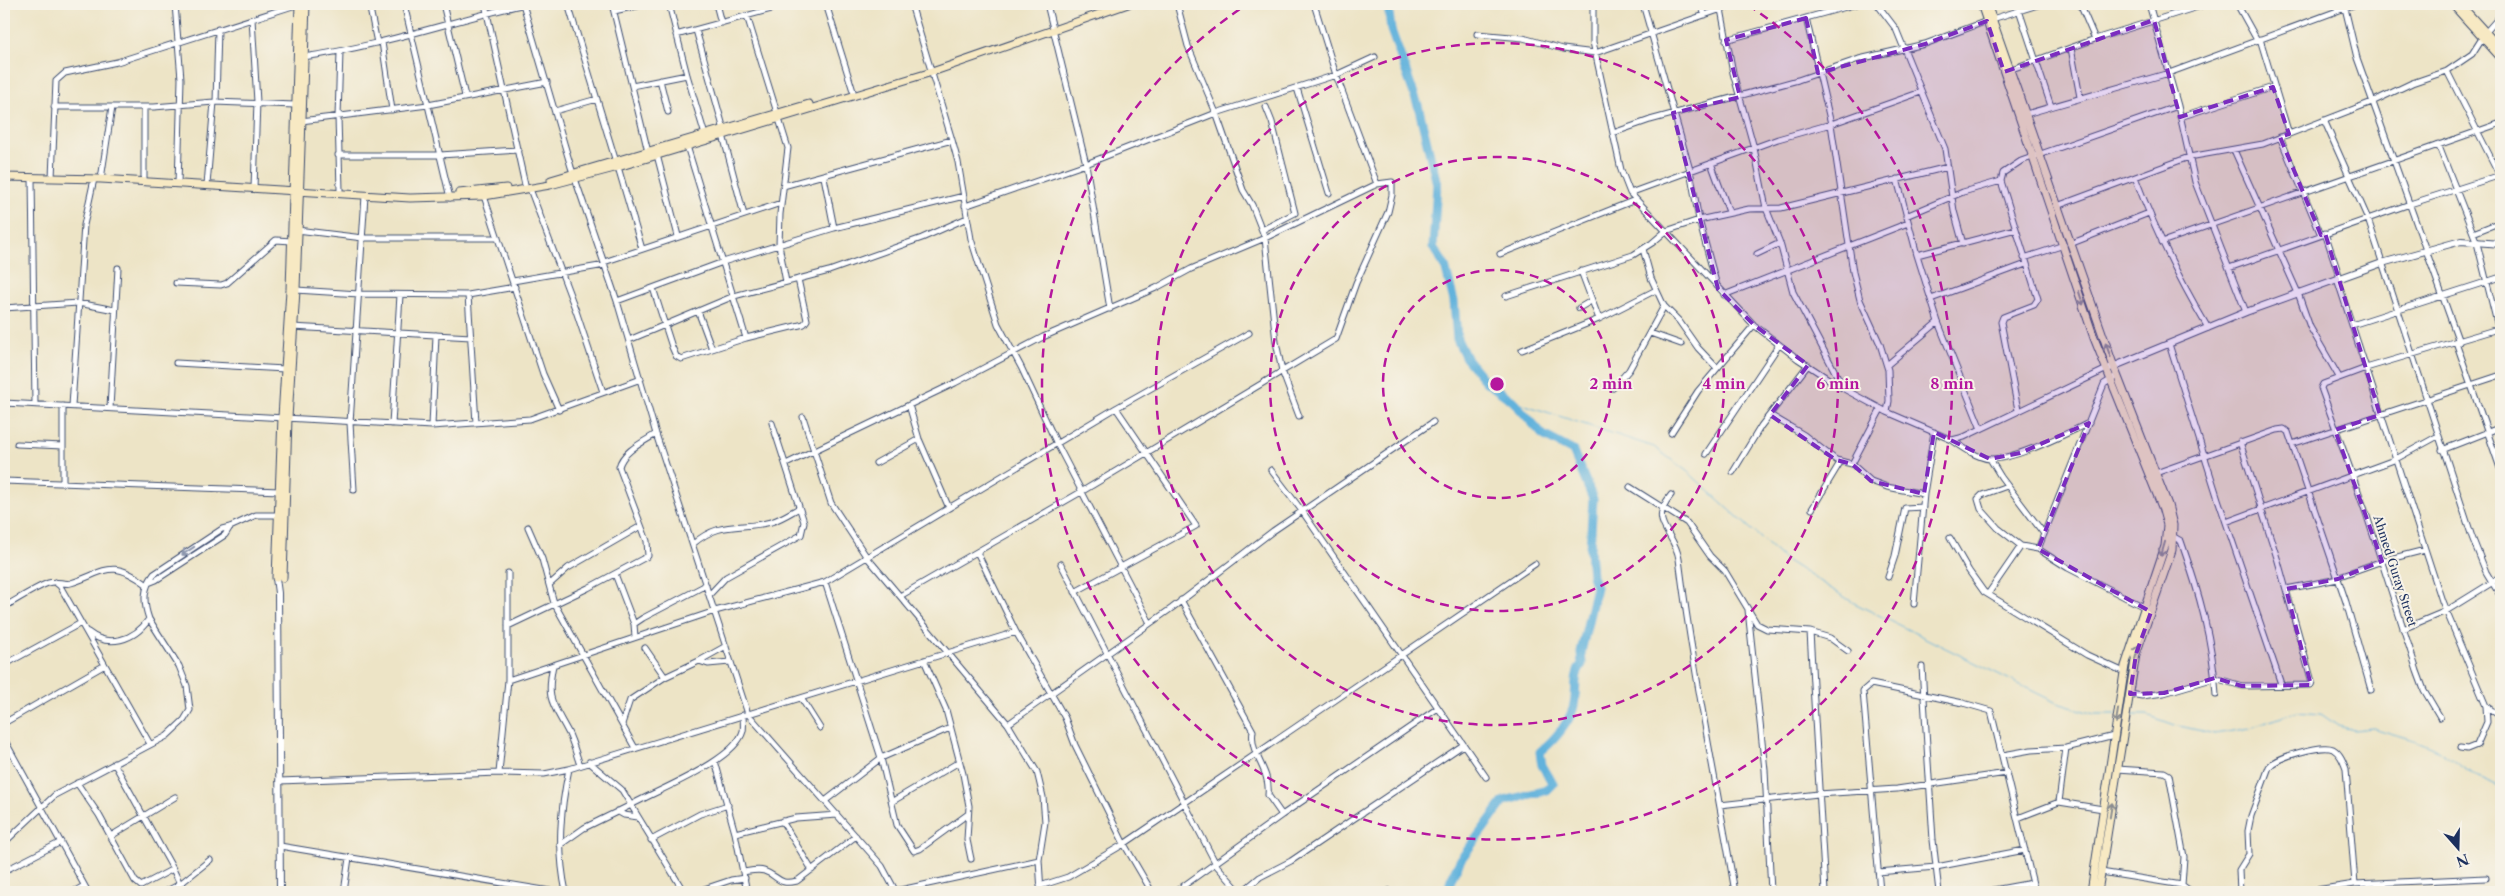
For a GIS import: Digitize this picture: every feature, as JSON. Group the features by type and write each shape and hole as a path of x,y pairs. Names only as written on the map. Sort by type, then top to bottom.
{"main road":[{"path":"280,578 285,369 296,290 295,105 299,4"},
{"path":"283,515 280,491 306,4"},
{"path":"1054,28 1114,4"},
{"path":"296,190 365,196 484,196 575,177 657,155 778,116 932,70 1128,4"},
{"path":"1981,4 1989,20 2110,368 2171,515 2174,537 2170,561 2136,654 2098,892"},
{"path":"1987,4 1989,20"},
{"path":"2452,4 2501,49"},
{"path":"2460,4 2501,58"},
{"path":"778,116 853,91 932,70"},
{"path":"2007,71 2026,114 2037,156 2057,206 2067,245"},
{"path":"617,165 648,152 705,136 723,133"},
{"path":"4,178 97,179 284,190 340,190 449,196 528,187"},
{"path":"2091,892 2124,672 2167,535 2165,517 2153,474"}],"street":[{"path":"175,4 180,105 178,184"},
{"path":"52,178 56,81 65,73 117,62 299,4"},
{"path":"369,4 380,43 392,110"},
{"path":"404,4 449,196"},
{"path":"443,4 464,96"},
{"path":"485,4 528,187 560,274 576,311 603,392"},
{"path":"303,57 340,52 380,43 487,12 524,4 575,177 617,301 656,434 710,594 746,715 882,866 894,892 1039,860"},
{"path":"568,4 642,249"},
{"path":"612,4 648,152"},
{"path":"614,11 646,4"},
{"path":"669,4 676,36 705,136"},
{"path":"716,4 721,23"},
{"path":"676,36 790,4"},
{"path":"826,4 853,91"},
{"path":"920,4 911,5 952,140 979,270 998,324 1081,492 1150,623"},
{"path":"1047,4 1086,164 1109,305"},
{"path":"1177,4 1188,46 1216,113 1234,168 1265,238 1275,334 1282,371 1299,416"},
{"path":"1314,4 1336,74 1377,184"},
{"path":"1593,4 1593,42 1595,53 1621,170 1630,193 1718,289 1754,325 1779,345 1844,389 1884,410 1952,440 1975,454 1990,459 2020,453 2089,423"},
{"path":"1643,4 1690,170 1699,220 1718,289"},
{"path":"1700,4 1705,15"},
{"path":"1477,34 1523,38 1563,49 1595,53 1652,35 1736,4"},
{"path":"1726,40 1857,4"},
{"path":"1877,4 1891,20 1944,149 1952,196 1964,244"},
{"path":"1613,133 1673,113 1740,97 1903,47 1925,44 1989,20 2041,4"},
{"path":"2080,4 2095,39"},
{"path":"2149,4 2178,106 2195,182 2246,312"},
{"path":"2007,71 2095,39 2207,4"},
{"path":"2237,4 2258,40 2289,134"},
{"path":"2026,114 2169,73 2356,4"},
{"path":"2345,8 2356,58 2410,204 2501,472"},
{"path":"1721,9 1726,40 1754,148 1766,208 1780,243 1792,292 1844,389"},
{"path":"2019,10 2034,61 2051,106"},
{"path":"747,16 788,148 781,203 779,246 786,282"},
{"path":"2057,206 2189,157 2263,144 2372,102 2412,83 2448,71 2472,54 2484,35 2501,16"},
{"path":"1806,18 1831,124 1860,300 1887,365 1890,400 1852,464"},
{"path":"252,19 257,102 254,188"},
{"path":"207,185 215,102 218,29"},
{"path":"696,30 744,215"},
{"path":"2071,48 2080,97"},
{"path":"340,52 338,117 340,190"},
{"path":"965,206 1086,164 1216,113 1336,74 1375,57"},
{"path":"2229,268 2410,204 2501,176 2448,71"},
{"path":"632,86 687,75"},
{"path":"660,80 668,112"},
{"path":"301,121 428,105 505,88 547,82"},
{"path":"2180,116 2273,87"},
{"path":"1297,88 1329,192"},
{"path":"1630,193 1690,170 1831,124 1920,92"},
{"path":"555,111 597,99"},
{"path":"54,107 144,107 215,102 257,102 295,105"},
{"path":"2018,410 2001,322 2003,317 2037,302 2002,181 2003,173 2009,168 2037,156 2178,106"},
{"path":"72,406 84,225 97,179 112,107"},
{"path":"144,107 144,182"},
{"path":"1262,230 1295,213 1272,122 1266,107"},
{"path":"2324,120 2368,219 2425,400 2472,537 2492,583 2501,597"},
{"path":"2162,242 2501,123"},
{"path":"2280,137 2323,234 2339,279 2394,460 2446,611 2486,706 2487,722 2477,745 2468,749 2460,748"},
{"path":"784,186 824,177 952,140"},
{"path":"2438,144 2477,243 2500,328 2501,339"},
{"path":"687,146 746,338"},
{"path":"338,155 440,155 518,150"},
{"path":"2234,150 2298,293 2317,342 2339,377 2500,328"},
{"path":"657,155 678,236"},
{"path":"1711,163 1729,212"},
{"path":"1506,296 1633,255 1666,231 1699,220 1729,212 1781,208 1948,167"},
{"path":"824,177 834,228"},
{"path":"2136,177 2162,242 2183,286 2208,328"},
{"path":"32,178 31,237 35,305 35,404"},
{"path":"1898,179 1906,216 1930,299 1981,429"},
{"path":"1906,216 1952,196 2002,181"},
{"path":"786,464 1109,305 1156,288 1191,269 1265,238 1377,184 1392,182 1392,195 1388,212 1356,283 1336,339 1081,492 900,596"},
{"path":"354,490 350,423 365,196"},
{"path":"484,196 543,374 559,410"},
{"path":"617,301 723,262 834,228 964,196"},
{"path":"1500,254 1636,200"},
{"path":"513,281 560,274 605,264 678,236 781,203"},
{"path":"1930,299 2149,213"},
{"path":"629,340 734,296 798,279 922,238 967,218"},
{"path":"2473,233 2501,222"},
{"path":"1724,295 1908,223"},
{"path":"1917,255 1964,244 2016,228"},
{"path":"297,230 363,238 498,238"},
{"path":"176,283 222,285 227,283 276,240 292,240"},
{"path":"1952,440 1964,437 2110,368 2246,312 2382,263 2461,241 2501,244"},
{"path":"1757,254 1780,243"},
{"path":"1643,249 1656,290 1664,306 1679,321 1698,348 1717,368"},
{"path":"110,408 118,268"},
{"path":"1581,271 1599,319"},
{"path":"2352,325 2501,277"},
{"path":"653,288 676,356 681,359 746,338 806,322 798,279"},
{"path":"296,290 359,294 468,296 515,287"},
{"path":"1522,350 1599,319 1656,290"},
{"path":"392,424 400,295"},
{"path":"468,296 476,423"},
{"path":"1579,308 1591,301"},
{"path":"4,308 78,303 115,310"},
{"path":"1613,388 1629,370 1664,306"},
{"path":"698,311 712,349"},
{"path":"1887,365 1938,322"},
{"path":"1671,433 1698,391 1754,325"},
{"path":"290,327 471,337"},
{"path":"508,680 715,611 825,582 1116,408 1249,333"},
{"path":"1650,334 1680,344"},
{"path":"432,426 436,335"},
{"path":"2169,344 2226,522 2281,684"},
{"path":"1706,454 1739,402 1779,345"},
{"path":"176,363 285,369"},
{"path":"1733,472 1770,415 1808,365"},
{"path":"2292,444 2501,375"},
{"path":"2038,549 2104,384 2114,377"},
{"name":"Ahmed Guray Street","path":"2339,377 2323,384 2321,388 2382,561 2424,690 2440,717"},
{"path":"4,403 432,426 530,419 641,379"},
{"path":"909,404 919,439 948,508"},
{"path":"63,406 63,483"},
{"path":"1075,592 1196,526 1116,408"},
{"path":"1770,415 1804,435 1836,460 1852,464 1871,481 1887,487 1924,494"},
{"path":"803,417 831,503 866,556 1008,724 1037,772 1043,798 1045,822 1039,860 1041,892"},
{"path":"1008,724 1150,623 1302,511 1433,422"},
{"path":"710,594 726,577 801,534 804,522 772,423"},
{"path":"2442,450 2501,427"},
{"path":"2153,474 2240,442 2284,430 2288,432 2338,578 2371,690"},
{"path":"1914,604 1924,494 1934,432"},
{"path":"508,626 583,591 648,556 649,550 641,526 618,467 620,460 625,455 656,434"},
{"path":"2226,522 2394,460 2438,436"},
{"path":"876,463 919,439"},
{"path":"2129,697 2164,693 2215,678 2242,686 2281,684 2308,686 2312,682 2286,589 2240,442"},
{"path":"17,444 63,446"},
{"path":"1990,459 2007,486 2044,534"},
{"path":"1812,509 1841,461"},
{"path":"1270,470 1302,511 1486,777"},
{"path":"4,481 280,491"},
{"path":"2007,486 1982,495 1978,499 1978,504 1998,528 2022,546 2038,549 2068,568 2151,611"},
{"path":"1630,487 1687,522 1710,556 1725,571 1757,624 1767,629 1810,632 1830,638 1848,651"},
{"path":"1671,494 1660,514 1665,529 1678,551 1686,618 1735,892"},
{"path":"1888,577 1895,556 1905,508 1923,507"},
{"path":"693,544 714,529 770,522 799,508"},
{"path":"4,843 41,807 77,783 178,728 190,710 190,698 179,666 149,619 144,600 146,584 154,574 222,529 256,515 283,515"},
{"path":"549,585 568,568 641,526"},
{"path":"528,527 542,559 554,603 635,748"},
{"path":"2174,537 2181,541 2200,593 2207,622 2216,695"},
{"path":"1950,538 1977,584 1988,594 2087,655 2124,672"},
{"path":"1988,594 2022,546"},
{"path":"2286,589 2338,578 2382,561 2425,550"},
{"path":"977,552 1016,632 1050,695 1065,718 1124,844 1152,892"},
{"path":"1061,564 1216,863 1241,892 1260,878 1291,861 1464,745"},
{"path":"1040,886 1068,878 1124,844 1535,564"},
{"path":"4,607 49,582 69,584 98,570 107,569 133,575 146,584"},
{"path":"499,773 508,680 508,573"},
{"path":"615,574 634,624 635,638"},
{"path":"2403,628 2446,611 2501,577"},
{"path":"280,578 278,593 280,892"},
{"path":"55,582 60,586 150,744"},
{"path":"825,582 881,758 893,800 897,825 914,851 968,814"},
{"path":"634,624 654,611 706,584"},
{"path":"1181,600 1252,731 1256,754 1269,781 1268,795 1282,815"},
{"path":"1748,607 1765,770 1771,892"},
{"path":"85,630 97,640 114,642 127,638 149,619"},
{"path":"4,665 81,623"},
{"path":"279,781 499,773 544,774 569,769 1016,632"},
{"path":"1810,632 1825,892"},
{"path":"622,725 630,700 665,677 726,646"},
{"path":"645,648 665,677"},
{"path":"924,660 946,710 959,762 969,806 967,840 971,859"},
{"path":"699,661 708,664 730,662"},
{"path":"4,723 105,665"},
{"path":"553,665 549,685 550,700 571,738 580,765"},
{"path":"1922,667 1939,892"},
{"path":"1880,892 1863,691 1871,684 1985,708 1991,712 2018,818 2034,892"},
{"path":"801,698 820,728"},
{"path":"2486,706 2501,717"},
{"path":"1175,892 1282,815 1438,708"},
{"path":"560,845 584,828 715,761 740,736 746,715"},
{"path":"825,801 881,758 950,728"},
{"path":"2003,756 2032,750 2066,748 2114,735"},
{"path":"4,739 88,892"},
{"path":"2059,802 2066,748"},
{"path":"2240,892 2239,870 2249,854 2248,831 2251,816 2269,767 2275,761 2315,748 2330,748 2336,751 2346,769 2355,884"},
{"path":"715,761 735,833 747,892"},
{"path":"589,762 622,790 684,892"},
{"path":"893,800 959,762"},
{"path":"114,763 180,884"},
{"path":"566,892 560,864 560,845 561,807 569,769"},
{"path":"2117,769 2164,772 2169,776 2184,856 2182,885 2185,892"},
{"path":"1720,805 1765,798 1871,791 2007,773"},
{"path":"77,783 111,836 135,881 141,886 172,870"},
{"path":"111,836 174,796"},
{"path":"2018,818 2059,802 2104,809"},
{"path":"652,840 700,814 728,805"},
{"path":"617,811 624,815 638,817"},
{"path":"735,833 782,821 837,814"},
{"path":"782,821 812,870"},
{"path":"744,872 766,872 777,881 788,884 797,881 856,836"},
{"path":"4,871 60,842"},
{"path":"280,846 556,892"},
{"path":"1878,872 1936,867 2025,850"},
{"path":"344,892 349,858"},
{"path":"165,892 180,884 210,860"},
{"path":"2101,872 2182,885 2192,892 2209,892"},
{"path":"695,892 731,880 745,878"},
{"path":"2303,892 2355,884 2486,878"},
{"path":"1984,892 2032,883"},
{"path":"73,892 84,886"},
{"path":"1637,892 1649,892"}],"highlighted area":[{"path":"1806,18 1818,73 1925,44 1987,21 2004,72 2154,20 2180,117 2273,87 2289,134 2280,137 2321,235 2325,233 2380,415 2335,430 2382,561 2338,579 2286,589 2311,685 2242,686 2215,678 2164,693 2130,694 2136,654 2151,612 2038,549 2089,423 2020,453 1990,459 1934,432 1924,494 1871,481 1852,464 1836,460 1770,415 1808,365 1754,325 1718,289 1673,113 1740,97 1726,40"}],"waterway":[{"path":"1388,4 1391,30 1418,105 1437,184 1433,247 1445,266 1454,301 1457,339 1466,358 1485,381 1513,401 1543,435 1573,451 1593,499 1590,549 1592,576 1596,587 1581,652 1582,664 1577,674 1573,709 1555,738 1540,752 1542,765 1553,784 1547,790 1504,801 1461,859 1451,879 1448,892"},
{"path":"1513,401 1654,447 1688,472 1784,559 1854,603 2057,703 2094,714 2115,714"},
{"path":"2129,715 2147,715 2175,725 2215,734 2250,728 2296,712 2321,714 2338,726 2354,730 2373,728 2417,741 2436,749 2475,776 2501,787"}]}
